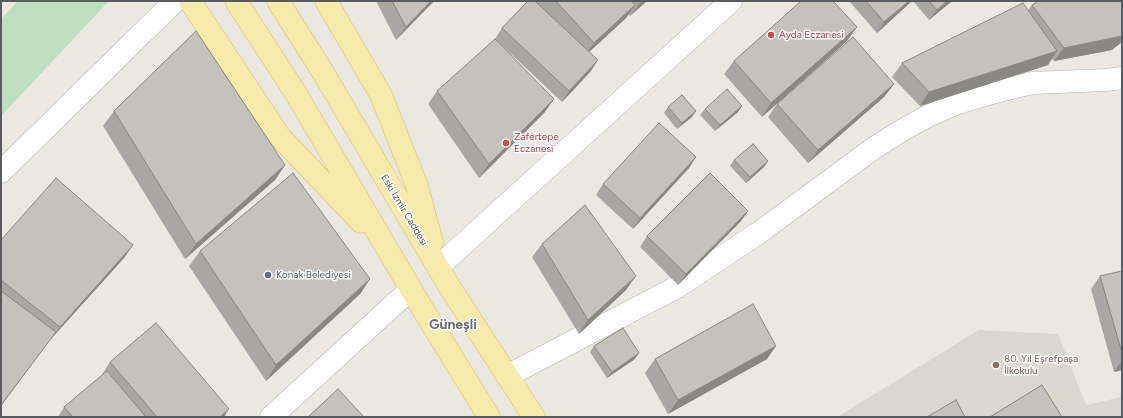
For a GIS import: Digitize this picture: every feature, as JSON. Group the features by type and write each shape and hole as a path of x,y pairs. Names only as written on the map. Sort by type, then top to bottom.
{"main road":[{"path":"190,1 280,136 387,250"},
{"path":"236,1 295,92 387,250 489,417"},
{"name":"Eski İzmir Caddesi","path":"278,1 324,74 438,267 534,417"},
{"path":"326,1 380,95 417,186 438,267"}],"street":[{"path":"1,172 175,1"},
{"path":"438,267 731,1"},
{"path":"507,376 677,287 760,232 874,148 928,116 958,103 994,92 1032,83 1122,78"},
{"path":"271,417 411,289"}],"shaded area":[{"name":"80. Yıl Eşrefpaşa İlkokulu","path":"979,330 1058,334 1086,405 1122,397 1122,417 837,417"}],"green space":[{"path":"18,1 109,1 1,116 1,19"}],"building":[{"path":"392,1 431,1 406,27"},
{"path":"528,1 535,1 598,60 569,91 502,28"},
{"path":"556,1 631,1 635,5 594,43"},
{"path":"801,1 833,1 857,27 771,103 734,61"},
{"path":"866,1 909,1 884,22"},
{"path":"929,1 947,1 937,10"},
{"path":"1038,1 1122,1 1122,36 1064,48 1032,5"},
{"path":"1023,3 1057,51 929,92 902,63"},
{"path":"196,31 285,165 196,244 114,111"},
{"path":"853,37 894,84 818,150 777,104"},
{"path":"495,39 554,99 489,164 437,91"},
{"path":"727,89 742,106 720,125 705,109"},
{"path":"682,95 696,111 682,123 668,107"},
{"path":"659,123 696,157 640,218 603,184"},
{"path":"753,144 768,161 750,177 734,160"},
{"path":"293,173 370,279 276,365 200,251"},
{"path":"710,173 748,211 686,274 647,236"},
{"path":"56,178 133,245 60,327 1,280 1,240"},
{"path":"585,205 636,276 588,320 542,244"},
{"path":"1122,271 1122,353 1100,276"},
{"path":"1,291 56,332 1,405"},
{"path":"753,304 776,346 678,400 655,359"},
{"path":"156,323 229,409 220,417 157,417 110,362"},
{"path":"623,328 639,353 612,372 594,346"},
{"path":"107,371 146,417 73,417 64,407"},
{"path":"1042,385 1062,417 990,417"},
{"path":"338,389 364,417 308,417"},
{"path":"956,400 965,417 927,417"}],"place":[{"name":"Ayda Eczanesi","path":"771,35"},
{"name":"Zafertepe Eczanesi","path":"506,143"},
{"name":"Konak Belediyesi","path":"268,275"},
{"name":"80. Yıl Eşrefpaşa İlkokulu","path":"996,365"}],"district":[{"name":"Güneşli","path":"453,325"}]}
